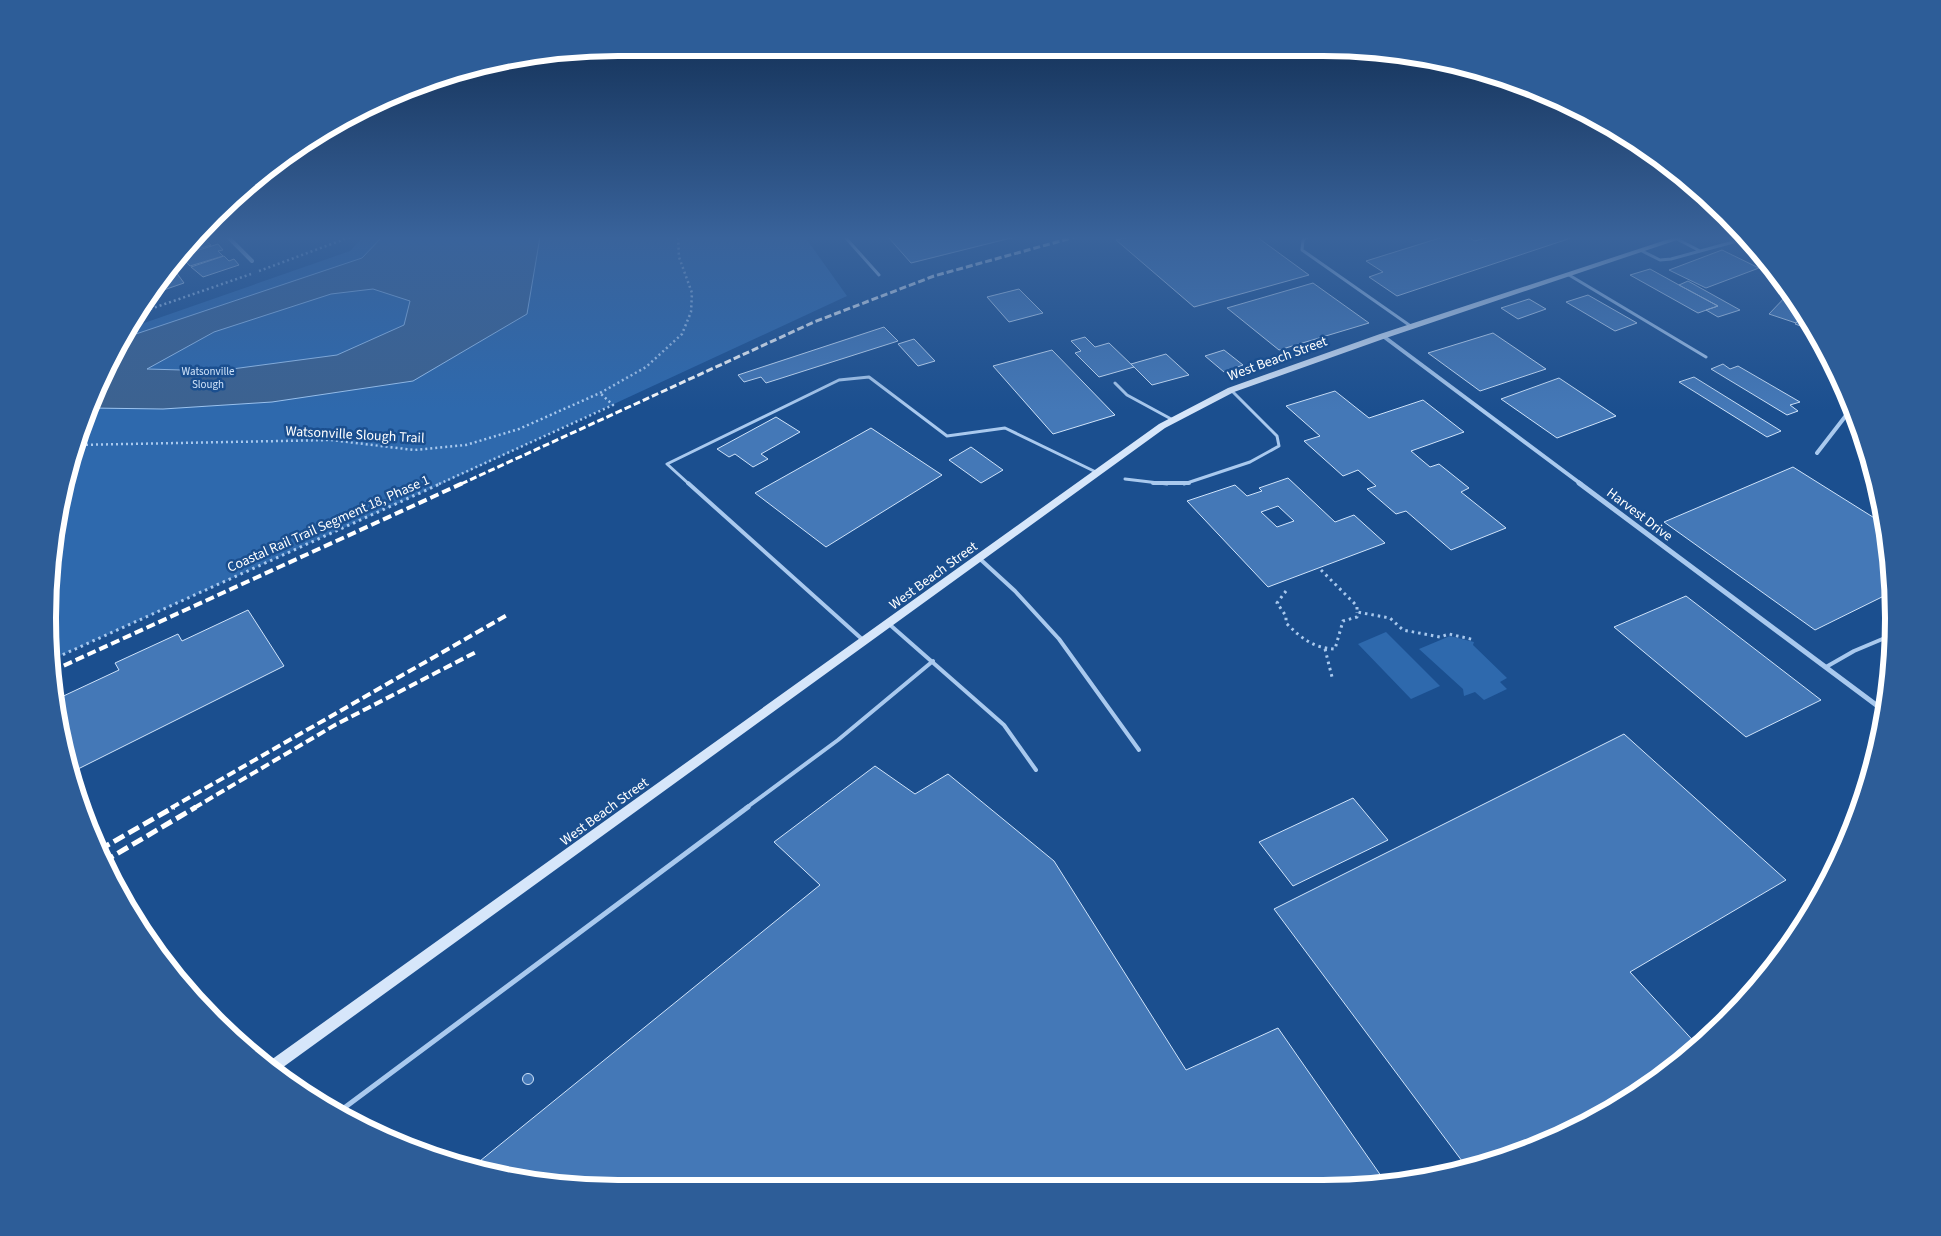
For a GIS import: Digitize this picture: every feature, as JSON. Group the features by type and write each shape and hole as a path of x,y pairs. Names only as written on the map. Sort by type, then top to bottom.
{"main road":[{"name":"West Beach Street","path":"276,1064 1173,420 1231,390 1383,336 1509,295"}],"street":[{"name":"Harvest Drive","path":"1383,336 1878,706"},
{"path":"1817,453 1847,415"}],"lane":[{"path":"1366,295 1412,327"},
{"path":"1601,295 1706,357"},
{"path":"865,642 667,464 839,380 869,377 947,436 1005,428 1098,473"},
{"path":"1115,383 1127,394 1173,420"},
{"path":"1125,479 1184,484 1260,459 1276,450 1279,446 1277,436 1231,390"},
{"path":"980,559 1015,591 1059,639 1139,750"},
{"path":"889,624 933,661 1004,726 1036,770"},
{"path":"1826,667 1884,638"},
{"path":"344,1108 838,740 933,661"}],"path":[{"path":"149,309 190,295"},
{"name":"Watsonville Slough Trail","path":"84,445 160,446 281,440 331,440 414,450 457,446 519,429 600,394 646,367 682,334 691,312 692,295"},
{"name":"Coastal Rail Trail Segment 18, Phase 1","path":"57,657 613,405 600,394"},
{"path":"1286,592 1277,603 1286,616 1286,623 1307,644 1325,649 1335,649 1343,622 1357,617 1357,606 1320,570"},
{"path":"1357,612 1390,618 1403,630 1440,637 1449,634 1474,640"},
{"path":"1325,649 1332,677"}],"green space":[{"name":"Watsonville Slough","path":"225,295 847,296 452,479 57,657 57,581 67,508 75,473 99,403 114,370 140,325"},
{"path":"1386,632 1440,686 1411,699 1358,644"},
{"path":"1450,636 1474,642 1473,645 1507,678 1500,682 1507,689 1484,700 1475,692 1464,696 1463,689 1419,649"}],"shaded area":[{"path":"253,295 329,295 214,332 147,369 217,371 337,355 404,325 410,301 391,295 530,295 527,314 413,381 272,402 163,409 97,408 114,370 133,335"}],"building":[{"path":"996,295 1025,295 1043,313 1009,322 987,297"},
{"path":"1180,295 1238,295 1194,307"},
{"path":"1273,295 1329,295 1369,323 1279,350 1227,308"},
{"path":"1588,295 1637,323 1615,331 1566,302"},
{"path":"1665,295 1697,295 1718,306 1698,313"},
{"path":"1697,295 1713,295 1740,310 1718,317 1706,310 1718,306"},
{"path":"1784,298 1799,320 1796,323 1769,314"},
{"path":"1529,299 1546,309 1518,319 1501,308"},
{"path":"1799,320 1803,327 1795,324"},
{"path":"884,327 898,341 766,383 761,377 744,382 738,375"},
{"path":"1493,333 1546,369 1480,391 1428,353"},
{"path":"1085,337 1095,347 1109,343 1134,367 1099,377 1075,353 1081,351 1071,341"},
{"path":"914,339 935,361 918,366 898,344"},
{"path":"1052,350 1115,415 1053,434 993,366"},
{"path":"1224,350 1243,365 1224,372 1205,356"},
{"path":"1166,354 1189,375 1152,385 1131,364"},
{"path":"1723,364 1730,369 1738,366 1800,402 1790,405 1798,411 1787,415 1711,369"},
{"path":"1694,377 1781,431 1767,437 1679,382"},
{"path":"1559,378 1616,416 1557,438 1501,399"},
{"path":"1335,391 1369,418 1423,400 1464,432 1411,451 1430,467 1439,464 1469,488 1461,492 1506,528 1451,550 1406,511 1396,514 1367,489 1376,486 1358,470 1343,476 1304,441 1320,436 1286,406"},
{"path":"776,417 800,432 761,454 768,459 753,467 735,454 729,457 717,449"},
{"path":"871,428 942,475 826,547 755,493"},
{"path":"971,447 1003,470 981,483 949,460"},
{"path":"1793,467 1876,519 1884,596 1815,630 1664,522"},
{"path":"1288,478 1335,522 1354,515 1385,543 1268,587 1187,501 1235,485 1247,496 1262,491 1259,488","holes":["1278,506 1294,521 1277,527 1261,512"]},
{"path":"1686,596 1821,700 1746,737 1614,627"},
{"path":"248,610 284,666 77,770 62,697 119,670 115,663 178,634 182,641"},
{"path":"1624,734 1786,880 1630,972 1693,1040 1665,1064 1635,1085 1571,1122 1504,1150 1463,1162 1274,909"},
{"path":"875,766 915,794 948,774 1054,861 1186,1070 1278,1028 1382,1177 1323,1180 618,1180 581,1179 545,1175 478,1162 820,885 774,842"},
{"path":"1353,798 1388,840 1293,886 1259,842"},
{"path":"526,1074 530,1074 533,1079 532,1083 526,1084 523,1081 523,1077"}],"railway":[{"path":"461,484 814,322 885,295"},
{"path":"58,668 463,483"},
{"path":"171,808 509,614"},
{"path":"194,808 335,725 478,651"},
{"path":"105,846 174,807"},
{"path":"110,858 196,807"}]}
